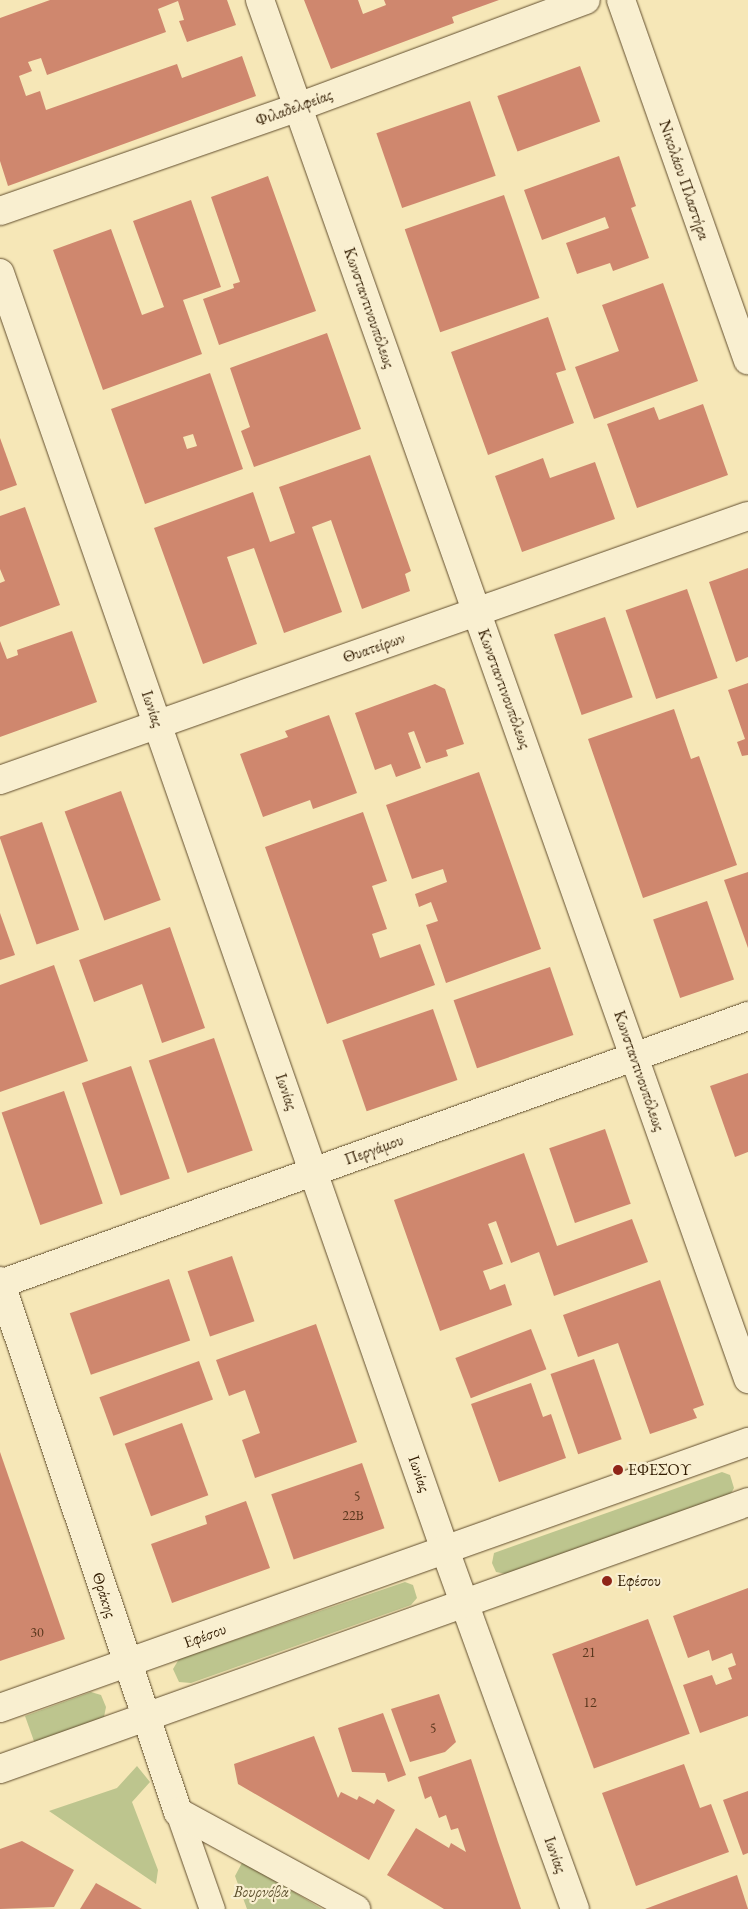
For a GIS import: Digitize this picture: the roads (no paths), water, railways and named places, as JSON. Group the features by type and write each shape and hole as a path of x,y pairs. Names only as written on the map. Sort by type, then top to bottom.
{"street":[{"name":"Κωνσταντινουπόλεως","path":"260,0 748,1379"},
{"name":"Φιλαδελφείας","path":"0,212 298,107 586,0"},
{"name":"Νικολάου Πλαστήρα","path":"621,0 748,360"},
{"name":"Ιωνίας","path":"0,273 446,1550 575,1909"},
{"name":"Θυατείρων","path":"0,780 748,516"},
{"name":"Περγάμου","path":"0,1283 748,1016"},
{"name":"Θράκης","path":"0,1283 127,1664 212,1909"},
{"name":"Εφέσου","path":"0,1708 748,1442"},
{"path":"0,1769 748,1502"},
{"path":"178,1812 356,1909"}],"place":[{"name":"ΕΦΕΣΟΥ","path":"618,1470"},
{"name":"Εφέσου","path":"607,1581"}],"park label":[{"name":"Βουρνόβα","path":"261,1892"}]}
